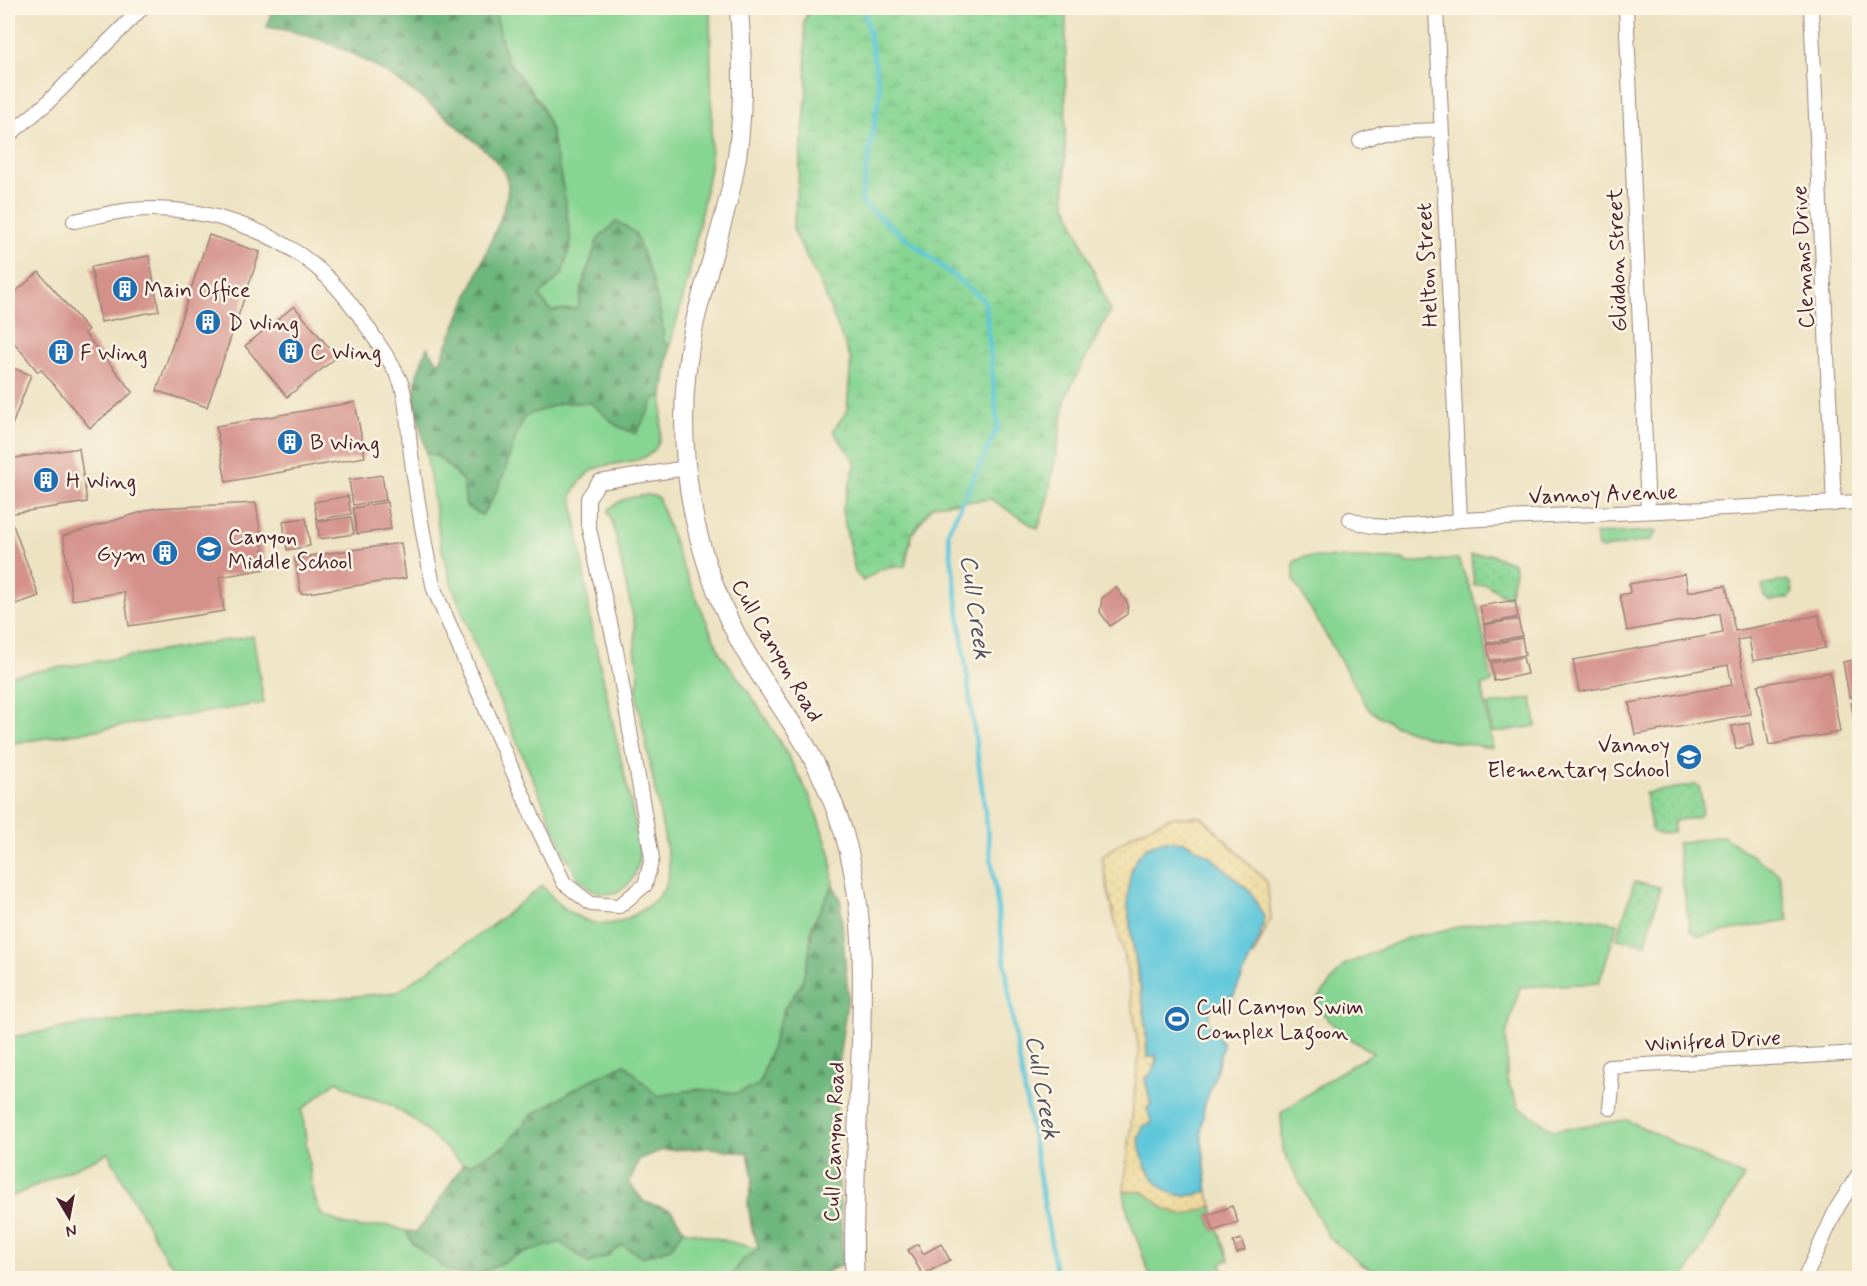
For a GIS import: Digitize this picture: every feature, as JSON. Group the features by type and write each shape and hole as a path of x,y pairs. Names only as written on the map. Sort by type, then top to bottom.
{"street":[{"path":"8,136 46,104 142,8"},
{"name":"Cull Canyon Road","path":"739,8 742,97 740,135 733,179 694,328 686,373 684,424 686,468 702,552 713,585 740,640 805,744 823,780 845,837 855,876 861,928 862,968 855,1184 855,1278"},
{"name":"Helton Street","path":"1436,8 1460,520"},
{"name":"Gliddon Street","path":"1626,8 1648,511"},
{"name":"Clemans Drive","path":"1811,8 1834,504"},
{"path":"1360,141 1384,132 1441,130"},
{"path":"74,221 134,210 187,212 221,218 288,247 328,278 354,307 402,385 425,550 434,589 528,807 564,883 591,904 619,906 645,885 652,858 616,650 588,524 588,498 599,482 686,468"},
{"name":"Vannoy Avenue","path":"1350,519 1372,526 1402,526 1443,524 1460,520 1860,502"},
{"name":"Winifred Drive","path":"1610,1108 1612,1086 1610,1067 1860,1053"},
{"path":"1805,1278 1837,1208 1860,1172"}],"green space":[{"path":"272,8 519,8 495,11 506,59 540,103 550,128 564,192 571,243 562,274 539,296 551,311 578,308 582,287 598,239 617,221 635,233 653,282 661,315 664,343 670,345 663,395 653,400 636,434 617,426 591,403 561,403 525,416 515,438 502,480 482,515 466,506 463,481 439,457 426,452 414,397 417,375 427,347 439,364 500,220 508,190 505,174 482,147 450,120 427,101 377,67 324,41 296,32 267,27"},
{"path":"710,8 712,121 710,168 688,280 670,345 664,343 661,315 598,239 582,287 578,308 551,311 539,296 562,274 564,192 550,127 540,103 506,59 495,10"},
{"path":"811,8 1066,8 1065,201 1110,311 1066,396 1048,498 1038,529 991,499 933,505 912,534 905,566 881,569 863,581 855,572 842,511 856,463 833,431 847,411 851,360 822,288 793,229 807,93 804,20"},
{"path":"663,395 660,437 654,450 639,459 593,470 586,475 572,495 593,633 640,852 636,871 625,887 618,892 600,892 590,888 574,873 476,647 452,585 441,546 426,452 438,457 463,481 466,506 482,515 496,490 525,416 561,403 591,403 617,426 650,409 653,400"},
{"path":"648,495 658,497 679,557 720,653 755,701 790,759 811,799 831,856 833,885 812,926 809,956 801,985 784,1009 759,1085 736,1093 697,1089 531,1115 505,1146 471,1164 463,1164 414,1120 387,1103 363,1096 337,1081 302,1110 313,1194 322,1215 343,1224 361,1228 389,1225 406,1231 413,1244 450,1271 478,1275 517,1255 561,1242 589,1263 607,1256 622,1245 670,1248 684,1230 759,1249 743,1260 730,1278 188,1278 166,1258 108,1153 8,1198 8,1038 86,1024 397,992 487,929 542,886 570,912 601,924 630,917 657,898 668,880 668,856 636,692 639,676 635,649 635,626 613,524 608,511 621,501"},
{"path":"1657,531 1651,540 1602,549 1598,547 1595,534"},
{"path":"1489,554 1514,563 1515,571 1509,597 1486,584 1474,585 1471,555"},
{"path":"1304,557 1403,559 1407,563 1458,559 1478,608 1492,683 1482,685 1493,748 1430,738 1394,725 1369,710 1294,580 1294,562"},
{"path":"1787,580 1791,583 1793,592 1789,598 1771,601 1764,596 1762,586"},
{"path":"253,636 264,703 8,744 8,676"},
{"path":"1532,698 1536,726 1492,733 1488,705"},
{"path":"1699,786 1701,814 1693,818 1674,821 1674,831 1654,833 1645,793"},
{"path":"1723,836 1779,874 1788,920 1700,936 1690,930 1677,843"},
{"path":"1634,882 1660,887 1646,944 1617,939"},
{"path":"833,885 840,898 848,995 840,1051 836,1130 843,1264 815,1278 730,1278 743,1260 759,1249 752,1229 748,1203 753,1178 748,1153 713,1148 663,1150 639,1159 629,1183 644,1202 671,1210 684,1230 670,1248 643,1257 622,1245 607,1256 589,1263 560,1242 517,1255 478,1275 450,1272 413,1244 406,1231 416,1232 463,1164 471,1164 505,1146 531,1115 587,1082 625,1064 657,1096 697,1089 736,1093 759,1085 784,1009 801,985 809,956 812,926"},
{"path":"1561,914 1618,923 1599,983 1520,987 1506,1035 1507,1080 1519,1107 1553,1130 1627,1120 1744,1177 1684,1278 1388,1278 1361,1264 1328,1236 1283,1150 1281,1113 1334,1076 1373,1053 1341,1033 1314,1004 1344,965 1410,937 1489,921"},
{"path":"1124,1191 1144,1192 1167,1210 1186,1215 1213,1206 1214,1212 1208,1215 1214,1231 1218,1229 1229,1260 1221,1263 1224,1272 1206,1278 1151,1278 1128,1215"}],"sand":[{"path":"1171,817 1202,817 1267,882 1271,917 1254,956 1252,954 1260,937 1252,894 1210,856 1185,842 1164,841 1146,847 1128,904 1145,1016 1147,1057 1156,1055 1154,1068 1145,1078 1151,1105 1148,1110 1153,1124 1146,1168 1159,1183 1173,1192 1189,1195 1208,1192 1213,1206 1186,1215 1167,1210 1144,1192 1124,1191 1139,1052 1127,970 1102,856 1135,833"}],"water":[{"name":"Cull Canyon Swim Complex Lagoon","path":"1164,841 1185,842 1210,856 1252,894 1264,917 1260,937 1234,995 1210,1010 1208,1023 1223,1045 1204,1107 1201,1133 1208,1192 1190,1195 1170,1192 1156,1182 1146,1166 1139,1140 1143,1126 1152,1123 1147,1109 1151,1104 1145,1078 1149,1076 1157,1063 1156,1055 1147,1058 1145,1021 1130,922 1128,889 1130,874 1141,853"}],"building":[{"name":"D Wing","path":"209,235 260,252 207,407 157,391"},
{"name":"Main Office","path":"149,256 159,311 101,322 91,267"},
{"name":"F Wing","path":"39,272 88,330 84,333 133,392 90,428 41,369 38,372 8,335 8,298"},
{"name":"C Wing","path":"294,306 337,357 287,397 245,346"},
{"path":"8,366 31,375 8,436"},
{"name":"B Wing","path":"355,402 365,457 226,482 216,426"},
{"name":"H Wing","path":"79,448 87,502 8,514 8,459"},
{"path":"382,475 386,500 353,505 349,480"},
{"path":"348,496 351,514 317,520 314,502"},
{"path":"387,502 391,529 357,534 353,508"},
{"name":"Gym","path":"256,503 266,569 219,577 224,611 129,626 124,592 72,600 63,536 155,508"},
{"path":"351,517 354,534 320,539 317,522"},
{"path":"306,518 310,546 287,550 283,521"},
{"path":"13,525 39,596 8,607 8,527"},
{"path":"401,543 406,578 301,594 295,558"},
{"path":"1685,574 1688,592 1726,585 1735,631 1819,615 1825,648 1753,661 1749,638 1737,640 1751,714 1635,735 1629,703 1732,685 1728,665 1579,692 1573,660 1723,633 1720,614 1627,631 1620,595 1630,593 1629,584"},
{"path":"1116,587 1128,604 1127,614 1110,626 1100,612 1102,598"},
{"path":"1515,600 1518,617 1484,624 1480,606"},
{"path":"1518,619 1522,636 1487,643 1484,625"},
{"path":"1522,638 1525,655 1490,661 1487,645"},
{"path":"1523,657 1527,674 1494,681 1491,663"},
{"path":"1860,659 1860,696 1849,697 1843,662"},
{"path":"1830,672 1840,732 1769,745 1758,685"},
{"path":"1860,702 1860,720 1854,721 1851,703"},
{"path":"1749,723 1753,745 1736,749 1732,726"},
{"path":"1232,1206 1238,1222 1214,1231 1208,1215"},
{"path":"1241,1239 1245,1250 1237,1253 1233,1242"},
{"path":"918,1244 923,1254 941,1244 950,1260 923,1275 908,1250"}],"waterway":[{"name":"Cull Creek","path":"864,8 880,90 861,202 985,301 998,427 948,532 1013,1023 1057,1278"}],"place":[{"name":"Main Office","path":"125,289"},
{"name":"D Wing","path":"208,322"},
{"name":"C Wing","path":"291,351"},
{"name":"F Wing","path":"61,352"},
{"name":"B Wing","path":"290,442"},
{"name":"H Wing","path":"46,480"},
{"name":"Canyon Middle School","path":"209,549"},
{"name":"Gym","path":"165,553"},
{"name":"Vannoy Elementary School","path":"1689,757"},
{"name":"Cull Canyon Swim Complex Lagoon","path":"1177,1019"}]}
